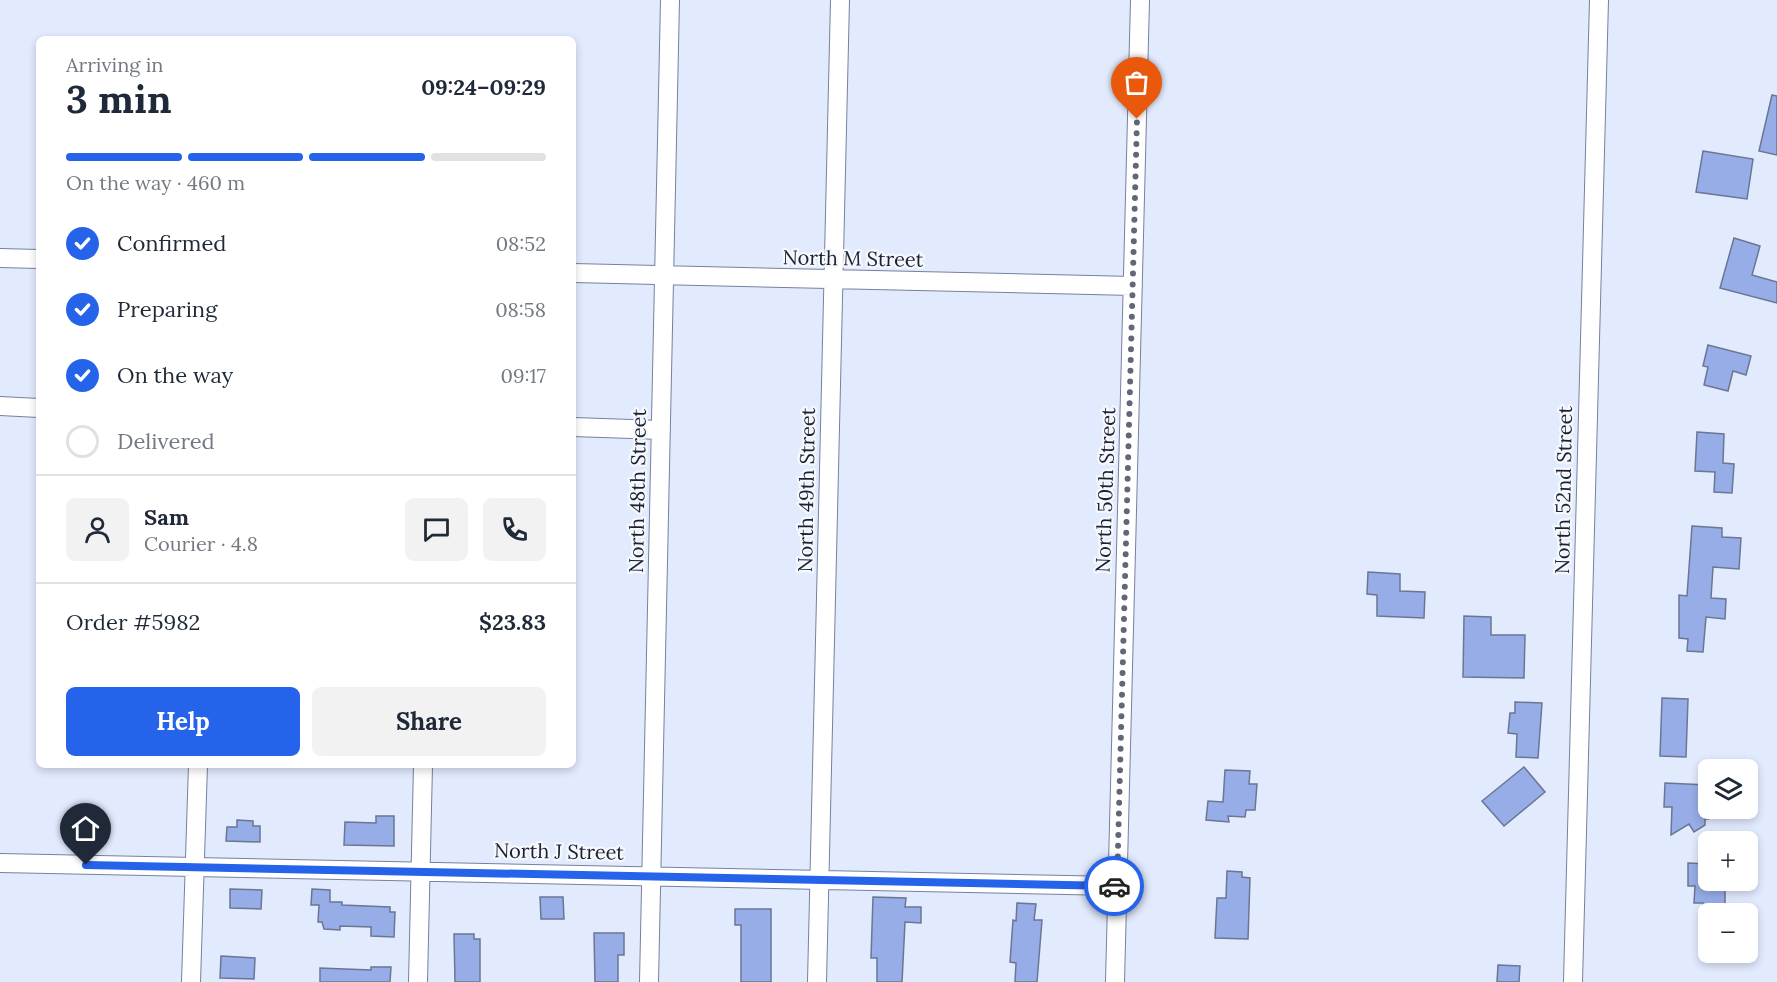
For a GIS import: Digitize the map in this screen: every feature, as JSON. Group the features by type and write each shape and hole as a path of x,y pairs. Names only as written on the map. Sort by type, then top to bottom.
{"street":[{"name":"North 48th Street","path":"649,982 670,0"},
{"name":"North 49th Street","path":"816,982 840,0"},
{"name":"North 50th Street","path":"1115,982 1140,0"},
{"name":"North 52nd Street","path":"1574,982 1599,0"},
{"path":"0,258 36,259"},
{"name":"North M Street","path":"576,273 1133,286"},
{"path":"0,406 36,408"},
{"path":"576,427 661,430"},
{"path":"191,982 198,768"},
{"path":"418,982 423,768"},
{"name":"North J Street","path":"0,863 1117,886"}],"building":[{"path":"1772,95 1777,96 1777,155 1759,151"},
{"path":"1703,151 1753,159 1747,199 1696,192"},
{"path":"1734,238 1760,246 1752,275 1777,282 1777,303 1720,288"},
{"path":"1708,345 1751,356 1746,375 1733,371 1728,391 1704,385 1708,367 1703,366"},
{"path":"1697,432 1724,434 1723,463 1734,464 1732,493 1714,492 1715,472 1695,471"},
{"path":"1692,526 1722,528 1722,537 1741,538 1739,569 1713,567 1711,598 1726,599 1725,619 1706,617 1703,652 1687,651 1688,639 1679,638 1679,595 1687,596"},
{"path":"1368,572 1400,574 1400,591 1425,592 1424,618 1377,616 1377,595 1367,594"},
{"path":"1464,616 1491,617 1491,635 1525,635 1524,678 1463,677"},
{"path":"1662,698 1688,699 1686,757 1660,756"},
{"path":"1515,702 1542,703 1538,758 1516,757 1517,734 1508,733 1510,713 1515,713"},
{"path":"1524,767 1545,792 1504,826 1482,801"},
{"path":"1225,770 1250,771 1249,784 1257,784 1255,810 1246,810 1245,817 1228,816 1229,822 1206,820 1208,801 1223,802"},
{"path":"1665,783 1698,785 1698,819 1705,819 1705,825 1694,832 1689,824 1671,835 1672,807 1664,807"},
{"path":"376,816 394,816 394,846 344,845 345,822 376,823"},
{"path":"237,820 253,821 253,826 260,826 260,842 226,841 227,827 237,827"},
{"path":"1688,863 1698,864 1698,891 1725,891 1725,903 1694,903 1695,886 1688,886"},
{"path":"1227,871 1242,872 1242,877 1250,878 1248,939 1215,938 1217,898 1226,898"},
{"path":"230,889 262,890 261,909 230,908"},
{"path":"312,889 330,890 330,902 342,902 342,905 390,907 390,912 395,912 394,937 371,936 371,927 340,926 340,930 324,929 322,922 318,922 319,905 311,905"},
{"path":"540,897 563,897 564,919 541,919"},
{"path":"873,897 906,898 905,907 921,907 921,923 905,922 902,982 877,982 877,958 871,958"},
{"path":"1017,903 1036,904 1034,920 1042,920 1037,982 1015,982 1016,963 1010,962 1013,920 1016,921"},
{"path":"735,909 771,909 771,982 741,982 741,925 735,925"},
{"path":"594,933 624,933 624,955 618,955 618,982 595,982"},
{"path":"454,934 474,934 474,939 480,939 480,982 455,982"},
{"path":"221,956 255,958 254,979 220,978"},
{"path":"1498,965 1520,966 1519,982 1497,982"},
{"path":"371,967 391,967 390,982 320,982 320,968 371,970"}],"way so far":[{"path":"1114,886 1117,886 1137,119"}],"route":[{"path":"86,865 1114,886"}]}
